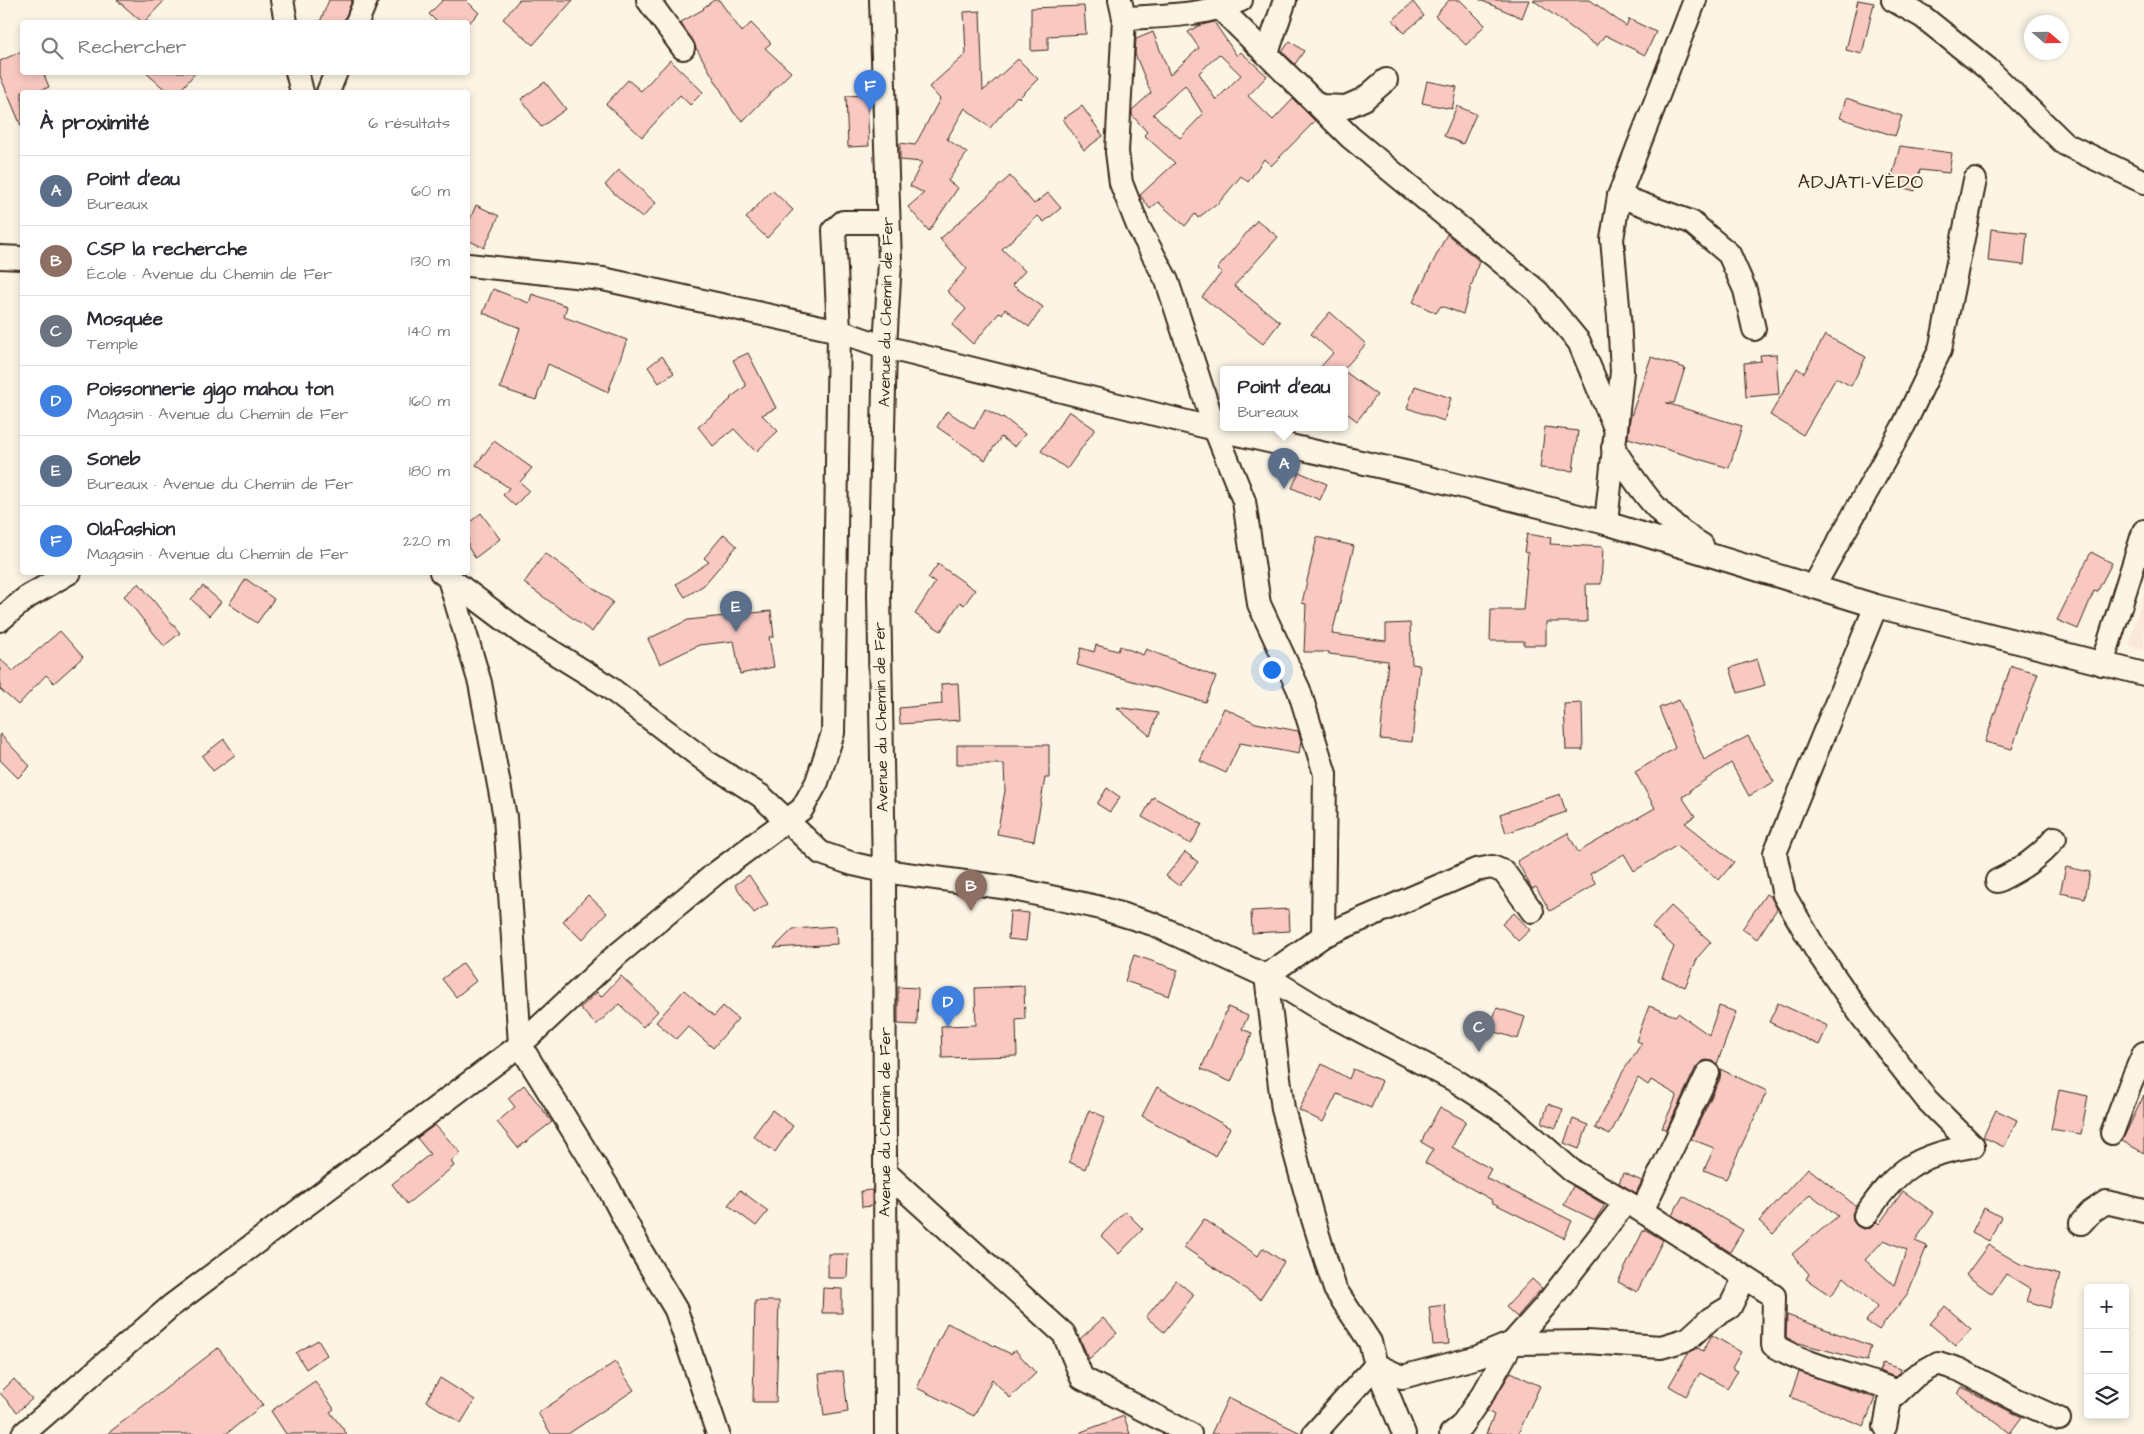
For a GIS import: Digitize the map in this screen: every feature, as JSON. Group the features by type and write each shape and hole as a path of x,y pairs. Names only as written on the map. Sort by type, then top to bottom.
{"street":[{"path":"282,0 286,20"},
{"path":"357,20 366,0"},
{"path":"648,0 683,48"},
{"name":"Avenue du Chemin de Fer","path":"881,0 890,262 885,347 879,593 884,872 886,1434"},
{"path":"1241,0 1221,9 1189,15 1122,9 1118,152 1121,182 1138,226 1167,281 1215,429 1244,501 1259,604 1299,690 1325,774 1323,936"},
{"path":"1267,53 1285,0"},
{"path":"1606,523 1622,372 1612,239 1619,196 1696,0"},
{"path":"1893,0 1923,17 1988,69 2065,144 2144,182"},
{"path":"1221,9 1350,137 1538,292 1579,342 1614,438 1644,496 1684,535 1730,561"},
{"path":"298,75 302,90"},
{"path":"329,90 335,75"},
{"path":"1320,106 1346,107 1364,99 1386,80"},
{"path":"1814,586 1904,425 1940,350 1975,180"},
{"path":"1619,196 1690,222 1729,254 1745,290 1754,329"},
{"path":"23,1434 171,1306 520,1045 612,959 716,873 802,809 818,782 834,733 839,331 834,230 843,222 888,222"},
{"path":"0,257 20,258"},
{"path":"470,265 603,279 839,331 885,347 1220,430"},
{"path":"1224,431 1409,473 1606,523 1876,606 2144,674"},
{"path":"2102,664 2144,531"},
{"path":"0,620 26,598 65,575"},
{"path":"445,575 480,683 504,817 520,1045 610,1189 641,1251 676,1310 718,1434"},
{"path":"446,575 522,633 606,685 707,762 761,796 821,853 884,872 1009,888 1097,907 1153,924 1266,976 1325,1012 1456,1081 1507,1114 1571,1170 1634,1206 1744,1279 1774,1296 1773,1345 1792,1357 1870,1380 1898,1392"},
{"path":"1865,1216 1896,1176 1918,1161 1973,1146 1927,1100 1862,1018 1816,950 1784,895 1775,853 1876,606"},
{"path":"1998,881 2019,870 2043,853 2055,838"},
{"path":"1266,976 1323,936 1476,870 1492,867 1504,872 1532,911"},
{"path":"1266,976 1284,1109 1312,1219 1335,1289 1370,1342 1376,1365 1407,1434"},
{"path":"2112,1133 2144,1053"},
{"path":"1451,1434 1461,1426 1485,1391 1512,1343 1634,1206 1708,1073"},
{"path":"885,1172 1064,1334 1082,1378 1190,1434"},
{"path":"2081,1224 2091,1212 2106,1202 2144,1211"},
{"path":"1376,1365 1402,1376 1478,1357 1512,1343 1587,1342 1661,1348 1688,1339 1710,1319 1730,1308 1744,1279"},
{"path":"1885,1427 1890,1400 1915,1376 1938,1363 1960,1370 2015,1399 2060,1419"},
{"path":"1314,1434 1376,1365"}],"shaded area":[{"path":"2144,592 2144,650 2129,646"}],"building":[{"path":"117,0 165,0 146,20 140,20"},
{"path":"329,0 352,0 345,20 321,20"},
{"path":"443,0 466,0 479,13 470,22 470,20 435,20 429,14"},
{"path":"519,0 573,0 533,45 503,19"},
{"path":"714,0 719,0 742,32 751,23 771,43 765,48 791,72 743,121 734,113 681,22 704,9"},
{"path":"1449,0 1460,0 1485,25 1466,45 1435,16"},
{"path":"1480,0 1529,0 1522,18"},
{"path":"1533,0 1590,0 1626,26 1629,19 1656,32 1645,55 1605,35 1597,46"},
{"path":"1858,0 1874,3 1862,54 1846,50"},
{"path":"1413,2 1424,16 1404,33 1393,20"},
{"path":"1084,6 1086,34 1048,36 1048,50 1031,51 1031,8"},
{"path":"980,11 983,91 1018,59 1038,79 1019,98 1017,96 990,128 965,108 947,139 967,153 948,181 958,188 929,231 908,207 924,193 910,186 922,162 900,160 900,143 915,145 940,99 929,87 966,54 964,12"},
{"path":"1214,22 1237,56 1241,52 1267,76 1248,96 1273,120 1293,99 1315,121 1271,166 1264,159 1248,182 1241,176 1217,205 1198,218 1195,214 1185,226 1158,202 1150,209 1140,195 1175,163 1144,135 1147,132 1132,115 1132,110 1151,93 1135,54 1136,39 1153,32 1170,75 1199,48 1188,32 1198,26","holes":["1219,54 1241,75 1216,100 1199,73","1185,85 1203,114 1180,138 1153,114"]},
{"path":"1290,41 1304,51 1295,64 1282,52"},
{"path":"20,52 20,75 44,75 49,87 42,90 20,90 20,123 0,76 0,61"},
{"path":"670,60 703,92 690,105 680,95 642,137 606,104 628,80 641,91"},
{"path":"148,75 193,75 181,90 166,90"},
{"path":"1427,81 1457,87 1452,109 1422,103"},
{"path":"545,82 566,109 541,127 521,99"},
{"path":"867,95 869,146 848,147 846,96"},
{"path":"1846,98 1902,116 1895,136 1840,118"},
{"path":"1082,106 1103,136 1084,150 1063,119"},
{"path":"1457,106 1476,114 1463,144 1444,136"},
{"path":"1900,146 1952,153 1949,173 1920,170 1915,191 1890,184"},
{"path":"619,170 656,203 642,218 605,185"},
{"path":"1010,176 1034,204 1048,193 1061,208 1044,222 1038,216 1002,249 1025,271 1012,285 1043,307 1029,327 1005,309 1002,314 1000,312 973,344 952,325 966,309 947,291 967,269 940,239"},
{"path":"772,190 793,210 767,238 746,218"},
{"path":"476,205 499,216 484,248 470,241 470,219"},
{"path":"1257,220 1278,237 1234,286 1280,322 1263,344 1202,297 1222,272 1217,269"},
{"path":"1991,229 2027,233 2024,265 1988,261"},
{"path":"1447,234 1479,261 1463,314 1441,306 1436,313 1413,302"},
{"path":"493,289 529,303 532,294 567,306 564,317 627,340 608,392 548,364 536,400 500,388 520,328 483,313"},
{"path":"1330,312 1366,344 1347,366 1322,366 1333,353 1311,334"},
{"path":"1825,335 1866,357 1851,386 1836,378 1803,435 1770,415 1797,368 1804,373"},
{"path":"748,353 776,408 762,415 778,431 756,452 734,429 713,446 698,427 746,386 733,360"},
{"path":"1776,354 1779,394 1746,397 1744,363 1761,361 1760,355"},
{"path":"662,356 674,373 659,383 648,367"},
{"path":"1651,357 1685,368 1674,403 1666,403 1742,426 1729,468 1628,438 1630,419"},
{"path":"1348,374 1377,395 1357,421 1348,414"},
{"path":"1415,386 1451,398 1444,421 1407,408"},
{"path":"985,409 1003,417 1025,434 1015,447 1001,437 985,460 937,427 947,411 974,429"},
{"path":"1069,411 1095,429 1067,469 1041,451"},
{"path":"1545,427 1578,431 1573,471 1540,468"},
{"path":"494,441 532,468 520,482 529,490 515,506 503,495 509,488 476,465"},
{"path":"1299,472 1327,484 1320,500 1292,488"},
{"path":"481,513 500,539 475,558 470,550 470,522"},
{"path":"724,534 737,546 704,585 685,597 676,584 709,562 704,558"},
{"path":"1527,534 1551,538 1550,544 1603,547 1601,584 1586,584 1587,622 1546,622 1546,645 1524,645 1524,641 1490,641 1491,610 1523,610 1528,553 1524,552"},
{"path":"1317,537 1354,546 1332,634 1386,641 1386,624 1410,623 1412,664 1420,665 1412,742 1380,739 1388,661 1329,654 1329,652 1304,652 1306,604 1302,603"},
{"path":"2091,552 2112,563 2097,592 2094,591 2078,629 2057,620"},
{"path":"545,553 613,602 592,632 524,583"},
{"path":"938,564 975,590 964,605 960,602 941,631 915,614 935,583 928,578"},
{"path":"246,579 274,599 257,623 229,604"},
{"path":"139,583 180,633 164,646 124,596"},
{"path":"203,586 221,602 209,616 191,599"},
{"path":"771,611 774,637 769,637 774,667 740,674 734,641 699,645 660,664 648,639 688,620"},
{"path":"60,631 83,657 54,683 46,675 18,705 0,689 0,659 13,671"},
{"path":"1096,645 1118,651 1120,646 1143,655 1146,649 1216,677 1205,702 1077,665 1081,648 1094,652"},
{"path":"1757,659 1765,685 1738,693 1730,668"},
{"path":"2011,666 2038,673 2012,749 1985,742"},
{"path":"958,683 960,720 900,724 899,708 942,704 941,684"},
{"path":"1679,700 1704,760 1748,736 1774,782 1749,796 1731,763 1682,797 1695,816 1685,823 1734,862 1719,880 1676,846 1634,871 1624,854 1590,874 1596,884 1550,911 1536,887 1532,889 1517,861 1568,833 1578,852 1655,808 1635,772 1675,748 1659,708"},
{"path":"1582,703 1583,750 1566,750 1564,704"},
{"path":"1116,707 1158,713 1150,736"},
{"path":"1224,708 1256,723 1298,731 1301,741 1299,754 1240,743 1226,773 1200,761"},
{"path":"0,734 30,766 18,778 0,760"},
{"path":"224,739 235,755 213,771 202,756"},
{"path":"957,745 1049,745 1049,778 1045,778 1034,841 997,834 1005,791 1004,764 957,764"},
{"path":"1107,788 1120,797 1110,812 1097,804"},
{"path":"1560,794 1566,812 1506,833 1500,814"},
{"path":"1153,797 1202,824 1191,844 1142,817"},
{"path":"1185,852 1198,862 1179,886 1166,876"},
{"path":"2066,867 2090,872 2085,898 2060,893"},
{"path":"749,875 768,904 754,913 735,885"},
{"path":"1766,894 1771,897 1777,909 1757,939 1742,929"},
{"path":"588,895 607,913 582,940 563,921"},
{"path":"1671,906 1711,942 1698,957 1685,987 1662,977 1674,947 1652,927"},
{"path":"1289,909 1290,931 1252,933 1251,911"},
{"path":"1010,911 1029,913 1026,941 1008,939"},
{"path":"1514,913 1530,930 1518,941 1502,924"},
{"path":"836,926 837,944 774,948 793,929"},
{"path":"1134,955 1178,970 1169,996 1125,981"},
{"path":"463,963 476,981 456,997 442,979"},
{"path":"621,976 658,1011 643,1027 619,1004 596,1025 580,1008 597,992 601,997"},
{"path":"1024,986 1025,1019 1016,1020 1017,1056 942,1058 941,1026 976,1025 975,988"},
{"path":"898,987 918,988 917,1025 898,1024"},
{"path":"684,990 714,1016 723,1006 738,1019 713,1048 688,1026 676,1039 656,1022"},
{"path":"1778,1003 1828,1026 1819,1045 1769,1022"},
{"path":"1649,1006 1675,1016 1678,1013 1709,1035 1719,1006 1736,1012 1717,1064 1706,1060 1696,1067 1667,1129 1662,1128 1677,1095 1651,1080 1648,1085 1638,1078 1610,1135 1595,1128 1622,1073 1642,1043 1636,1041"},
{"path":"1228,1007 1248,1016 1242,1029 1252,1033 1231,1082 1201,1069"},
{"path":"1497,1008 1525,1017 1518,1039 1489,1030"},
{"path":"1322,1064 1349,1079 1353,1069 1382,1081 1371,1108 1337,1094 1323,1122 1299,1110"},
{"path":"1720,1069 1767,1091 1726,1179 1704,1170 1714,1148 1691,1139 1720,1079"},
{"path":"524,1085 552,1122 518,1148 497,1122 515,1107 508,1098"},
{"path":"1157,1087 1230,1128 1215,1156 1142,1116"},
{"path":"2059,1090 2088,1096 2081,1134 2051,1129"},
{"path":"2144,1095 2144,1153 2122,1141"},
{"path":"1548,1104 1563,1109 1556,1128 1542,1123"},
{"path":"1440,1107 1466,1121 1452,1147 1491,1169 1486,1178 1572,1221 1564,1238 1491,1202 1492,1200 1425,1163 1433,1149 1421,1142"},
{"path":"772,1110 793,1126 775,1152 753,1136"},
{"path":"1089,1110 1105,1117 1085,1169 1069,1162"},
{"path":"1996,1110 2017,1120 2004,1147 1983,1137"},
{"path":"1573,1119 1588,1125 1579,1149 1564,1143"},
{"path":"435,1125 461,1153 451,1161 454,1166 407,1204 392,1184 430,1154 417,1138"},
{"path":"1808,1168 1856,1206 1852,1214 1853,1221 1863,1229 1871,1228 1877,1222 1879,1224 1903,1191 1934,1213 1915,1241 1927,1246 1908,1293 1879,1330 1866,1321 1877,1307 1844,1277 1831,1296 1806,1279 1809,1274 1792,1254 1838,1216 1810,1194 1773,1234 1759,1221","holes":["1884,1240 1907,1250 1894,1285 1865,1260"]},
{"path":"1623,1173 1642,1181 1636,1193 1619,1183"},
{"path":"1573,1186 1605,1205 1595,1220 1564,1205"},
{"path":"740,1190 768,1211 756,1226 728,1205"},
{"path":"872,1190 872,1206 862,1207 861,1191"},
{"path":"1683,1196 1743,1230 1730,1252 1672,1215"},
{"path":"1984,1208 2001,1217 1989,1241 1972,1232"},
{"path":"1125,1211 1143,1229 1119,1254 1101,1236"},
{"path":"1204,1219 1258,1256 1263,1248 1284,1262 1260,1299 1184,1247"},
{"path":"1644,1229 1663,1240 1637,1292 1618,1282"},
{"path":"1988,1245 2020,1264 2060,1275 2050,1308 2027,1301 2031,1289 2006,1274 1992,1294 1966,1275"},
{"path":"828,1254 848,1254 847,1278 828,1278"},
{"path":"1532,1279 1542,1288 1517,1317 1506,1307"},
{"path":"1176,1280 1194,1295 1164,1332 1146,1317"},
{"path":"823,1288 842,1289 842,1313 822,1313"},
{"path":"755,1301 779,1301 776,1402 753,1402"},
{"path":"1445,1305 1449,1344 1433,1345 1429,1307"},
{"path":"1945,1306 1971,1329 1956,1346 1930,1324"},
{"path":"1787,1315 1871,1346 1867,1361 1795,1342 1786,1337"},
{"path":"1103,1318 1117,1333 1089,1359 1080,1339"},
{"path":"947,1323 1011,1354 1015,1350 1036,1373 1010,1398 992,1379 974,1416 917,1388"},
{"path":"1712,1335 1741,1352 1732,1368 1738,1371 1727,1388 1700,1373 1686,1396 1669,1386 1688,1353 1698,1348 1703,1351"},
{"path":"318,1340 327,1355 306,1369 296,1353"},
{"path":"218,1348 263,1405 226,1434 107,1434"},
{"path":"615,1362 634,1390 568,1434 551,1434 538,1413"},
{"path":"1883,1363 1900,1369 1899,1373 1895,1377 1879,1371"},
{"path":"843,1371 848,1412 824,1416 819,1374"},
{"path":"1511,1372 1540,1386 1518,1434 1486,1434 1494,1415 1487,1411"},
{"path":"1799,1372 1875,1398 1864,1426 1790,1397"},
{"path":"440,1378 475,1400 461,1423 426,1401"},
{"path":"14,1379 32,1399 17,1412 0,1393"},
{"path":"315,1381 334,1409 330,1412 347,1434 286,1434 271,1411"},
{"path":"1962,1387 2022,1417 2010,1433 1958,1394"},
{"path":"1228,1398 1301,1433 1301,1434 1211,1434"},
{"path":"1124,1416 1130,1434 1081,1434 1081,1432"}],"place":[{"name":"Olafashion","path":"870,111"},
{"name":"Point d'eau","path":"1284,489"},
{"name":"Soneb","path":"736,632"},
{"name":"CSP la recherche","path":"971,911"},
{"name":"Poissonnerie gigo mahou ton","path":"948,1027"},
{"name":"Mosquée","path":"1479,1052"}],"district":[{"name":"ADJATI-VÈDO","path":"1861,182"}]}
